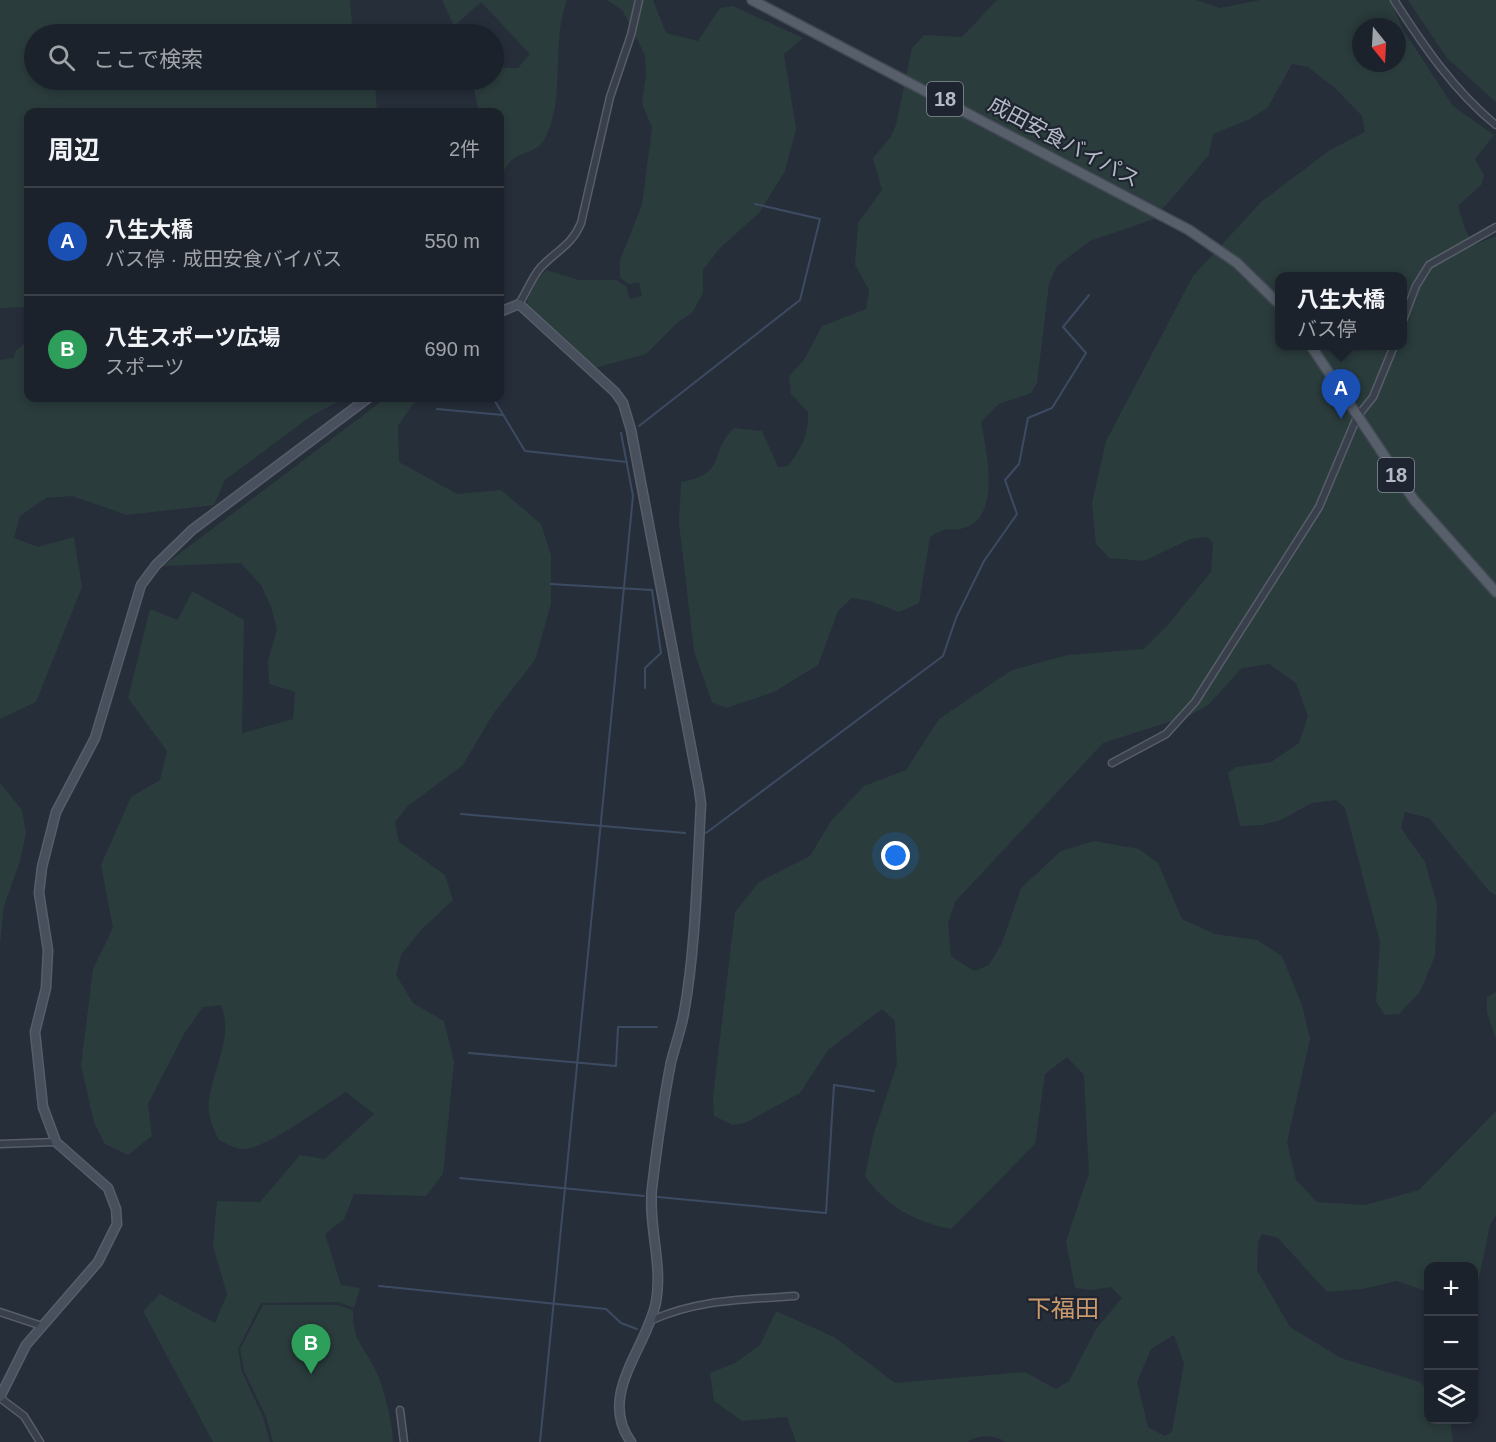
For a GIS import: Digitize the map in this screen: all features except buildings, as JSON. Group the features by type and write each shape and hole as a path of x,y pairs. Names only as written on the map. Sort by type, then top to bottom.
{"main road":[{"name":"成田安食バイパス","path":"752,0 1137,201 1207,242 1253,278 1275,299"},
{"name":"18","path":"1314,350 1414,500 1496,592"}],"street":[{"path":"504,310 519,304 538,270 576,236 610,97 631,35 639,0"},
{"path":"1394,0 1446,74 1476,108 1496,125"},
{"path":"1407,310 1416,286 1429,265 1496,226"},
{"path":"519,304 615,392 626,413 701,804 684,1013 671,1062 652,1190 659,1281 652,1320 623,1381 618,1398 622,1425 631,1442"},
{"path":"1112,763 1166,734 1195,702 1319,507 1357,417 1373,397 1392,350"},
{"path":"40,1442 24,1416 0,1397 26,1345 98,1262 117,1224 116,1209 108,1188 56,1142 44,1107 35,1052 35,1032 48,971 48,950 40,909 42,867 56,813 95,738 141,585 156,565 192,530 363,402"},
{"path":"0,1144 56,1142"},
{"path":"652,1320 680,1308 705,1303 795,1296"},
{"path":"0,1312 42,1326"},
{"path":"400,1410 404,1442"}],"shaded area":[{"path":"0,0 350,0 352,24 24,24 24,90 376,90 377,108 24,108 24,307 0,308"},
{"path":"442,0 567,0 559,35 557,90 551,124 541,144 534,150 513,159 504,170 504,108 478,108 474,90 504,90 504,68 518,68 530,54 481,2 456,24 453,24"},
{"path":"607,0 653,0 666,33 698,41 720,8 733,6 803,38 784,54 796,129 785,171 759,213 719,249 703,270 703,293 692,313 678,322 646,354 595,368 576,355 527,307 527,301 530,291 546,270 579,280 616,280 626,286 630,299 642,296 639,282 629,284 620,278 620,260 642,205 652,128 642,103 646,74 645,55 623,11"},
{"path":"997,0 1196,0 1220,8 1260,0 1390,0 1398,18 1352,18 1352,72 1406,72 1406,34 1453,106 1494,135 1475,159 1484,175 1482,184 1458,206 1465,229 1474,245 1496,236 1496,895 1490,892 1429,818 1405,812 1401,828 1425,862 1437,904 1435,956 1420,992 1399,1014 1385,1015 1376,1002 1380,942 1345,808 1336,800 1312,803 1281,820 1262,825 1240,826 1228,773 1236,767 1271,762 1299,743 1308,716 1296,683 1269,664 1242,668 1208,705 1191,715 1103,743 955,902 948,923 951,956 974,971 989,965 1002,943 1021,888 1061,851 1094,841 1139,849 1158,863 1182,919 1215,934 1257,940 1282,956 1302,1005 1310,1039 1287,1142 1296,1180 1317,1202 1365,1205 1419,1190 1496,1111 1496,1215 1490,1225 1478,1279 1478,1262 1424,1262 1424,1291 1397,1281 1363,1289 1327,1292 1278,1238 1262,1234 1258,1242 1257,1270 1290,1327 1341,1358 1420,1382 1424,1386 1424,1424 1451,1424 1453,1442 1006,1442 987,1436 968,1442 796,1442 787,1417 742,1421 714,1401 710,1373 735,1363 760,1345 776,1311 834,1337 895,1383 1025,1372 1056,1389 1069,1381 1096,1329 1122,1298 1111,1287 1091,1290 1075,1288 1066,1241 1089,1173 1084,1075 1067,1057 1045,1074 1035,1144 951,1229 925,1222 902,1211 882,1196 865,1176 873,1136 897,1064 895,1021 882,1009 828,1050 800,1093 745,1123 733,1125 714,1116 713,1097 735,912 759,882 810,856 831,821 864,786 906,770 939,719 1012,670 1068,655 1144,649 1166,627 1211,572 1213,543 1207,537 1190,539 1144,561 1109,558 1096,544 1092,503 1106,441 1193,276 1261,202 1330,150 1365,132 1362,116 1336,89 1308,67 1292,64 1268,107 1250,119 1213,134 1209,155 1154,219 1090,241 1057,266 1049,284 1037,383 1031,393 999,404 981,422 989,481 983,511 976,522 964,528 945,530 930,537 919,603 899,612 870,601 852,598 838,611 818,665 774,692 726,708 712,702 694,651 679,523 681,482 696,478 712,468 721,446 734,428 762,431 778,467 788,466 797,453 806,434 808,412 791,394 789,376 804,360 822,326 866,309 869,290 855,265 858,223 882,190 873,158 890,138 896,125 912,48 924,35 962,37","holes":["1174,1335 1184,1363 1172,1432 1165,1436 1148,1427 1137,1382 1151,1349"]},
{"path":"1408,0 1496,0 1496,102 1447,58"},
{"path":"24,344 24,402 337,402 311,416 225,480 214,505 127,515 72,496 46,498 20,516 14,538 38,547 74,537 82,587 36,702 0,719 0,360 14,358 16,351"},
{"path":"381,402 414,402 398,426 399,462 457,494 501,490 541,524 551,555 551,604 535,660 493,714 463,765 408,806 395,822 399,842 445,875 453,900 421,930 401,955 396,975 413,1003 444,1021 454,1062 443,1174 426,1196 354,1194 344,1219 325,1234 341,1285 360,1288 354,1308 338,1302 261,1303 238,1349 242,1372 263,1417 270,1442 213,1442 143,1311 160,1294 215,1323 227,1294 213,1246 217,1201 260,1202 300,1155 325,1159 374,1114 346,1092 278,1136 251,1148 232,1147 219,1140 211,1121 209,1105 211,1088 224,1041 224,1017 221,1005 203,1007 185,1032 148,1104 152,1136 128,1155 105,1144 94,1122 81,1066 93,969 113,928 101,865 131,797 160,780 167,751 128,698 150,609 178,620 192,591 244,620 242,733 293,719 295,692 269,684 268,661 277,629 271,607 261,585 241,563 163,566"},
{"path":"0,783 22,810 26,833 20,861 4,906 0,944"},
{"path":"1496,992 1496,1039 1487,1013 1487,997"},
{"path":"263,1305 337,1305 353,1310 355,1331 375,1368 384,1393 393,1442 273,1442 266,1417 244,1371 240,1349"}],"waterway":[{"path":"639,426 800,300 820,219 755,204"},
{"path":"706,833 943,656 956,618 984,561 1017,514 1005,480 1019,464 1028,418 1052,408 1086,353 1063,327 1089,295"},
{"path":"495,402 525,451 627,462"},
{"path":"437,409 503,415"},
{"path":"540,1442 633,496 621,433"},
{"path":"551,584 652,590 661,653 645,668 645,688"},
{"path":"461,814 685,833"},
{"path":"469,1053 616,1066 618,1027 657,1027"},
{"path":"658,1197 826,1213 834,1085 874,1091"},
{"path":"460,1178 644,1196"},
{"path":"379,1286 606,1309 621,1323 637,1329"}],"place":[{"name":"八生大橋","path":"1341,419"},
{"name":"八生スポーツ広場","path":"311,1374"}],"district":[{"name":"下福田","path":"1063,1309"}]}
